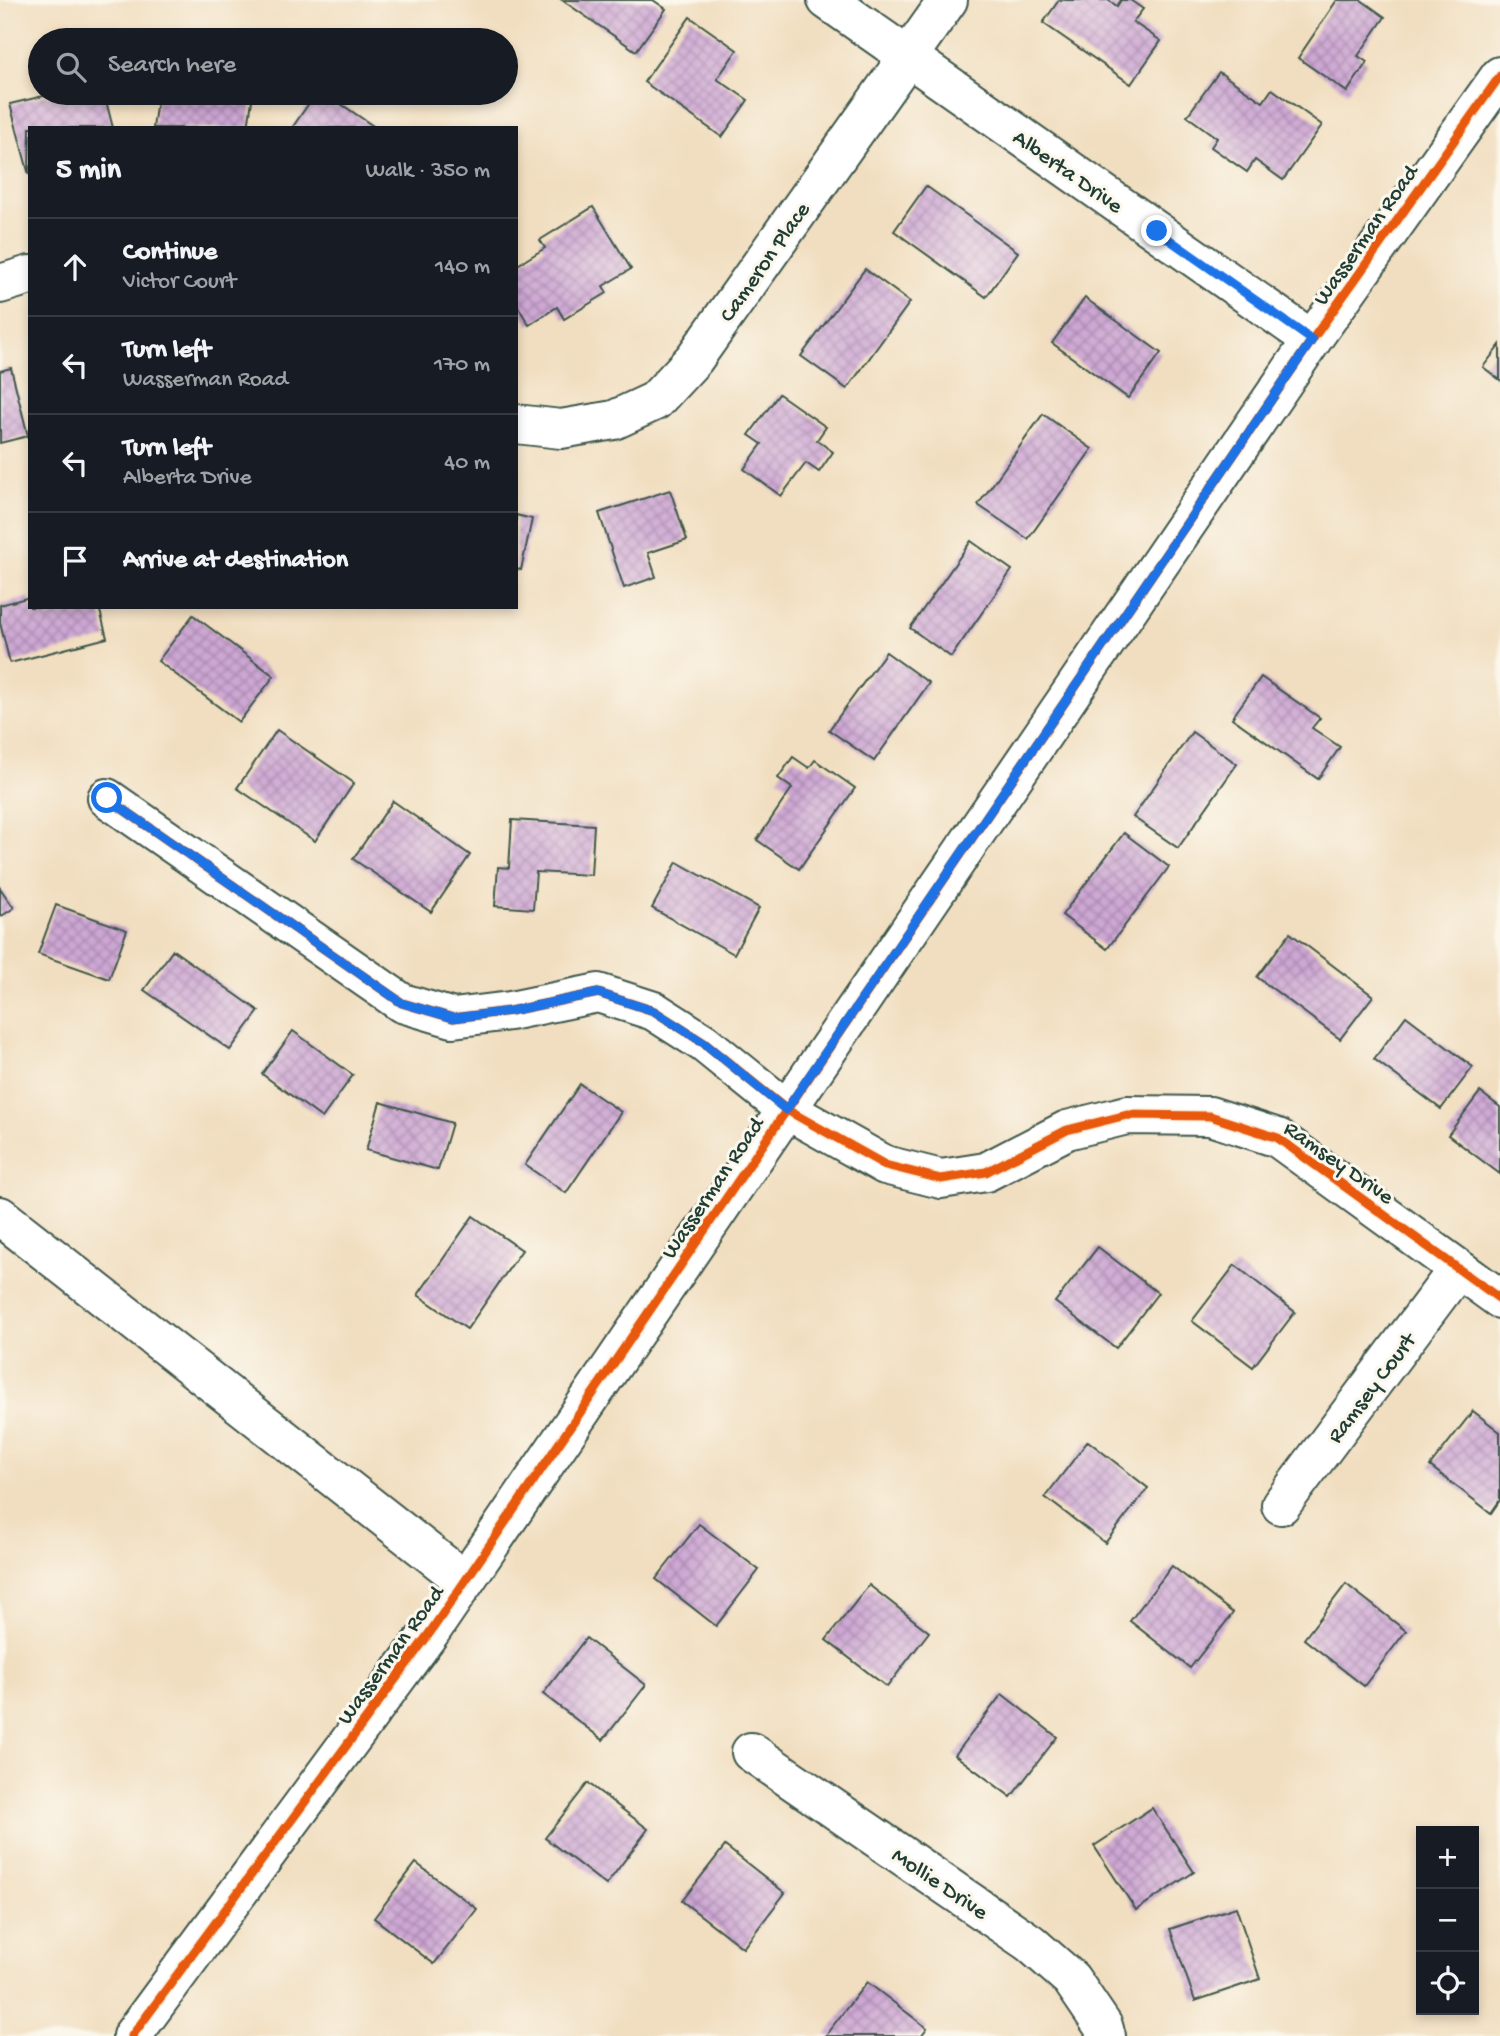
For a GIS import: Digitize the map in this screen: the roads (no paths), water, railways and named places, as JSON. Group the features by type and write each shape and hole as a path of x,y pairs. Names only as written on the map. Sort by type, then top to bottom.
{"street":[{"name":"Alberta Drive","path":"827,0 1312,340"},
{"name":"Cameron Place","path":"518,424 561,429 614,420 655,401 694,359 948,0"},
{"name":"Wasserman Road","path":"132,2036 431,1631 1312,340 1500,76"},
{"path":"0,284 28,276"},
{"name":"Ramsey Drive","path":"107,798 402,1003 453,1018 510,1011 598,993 654,1011 704,1043 786,1110 885,1165 941,1179 986,1172 1067,1130 1127,1115 1210,1115 1279,1138 1500,1299"},
{"path":"0,1216 465,1581"},
{"name":"Ramsey Court","path":"1281,1505 1458,1269"},
{"name":"Mollie Drive","path":"751,1752 1030,1943 1071,1979 1103,2026 1106,2036"}]}
